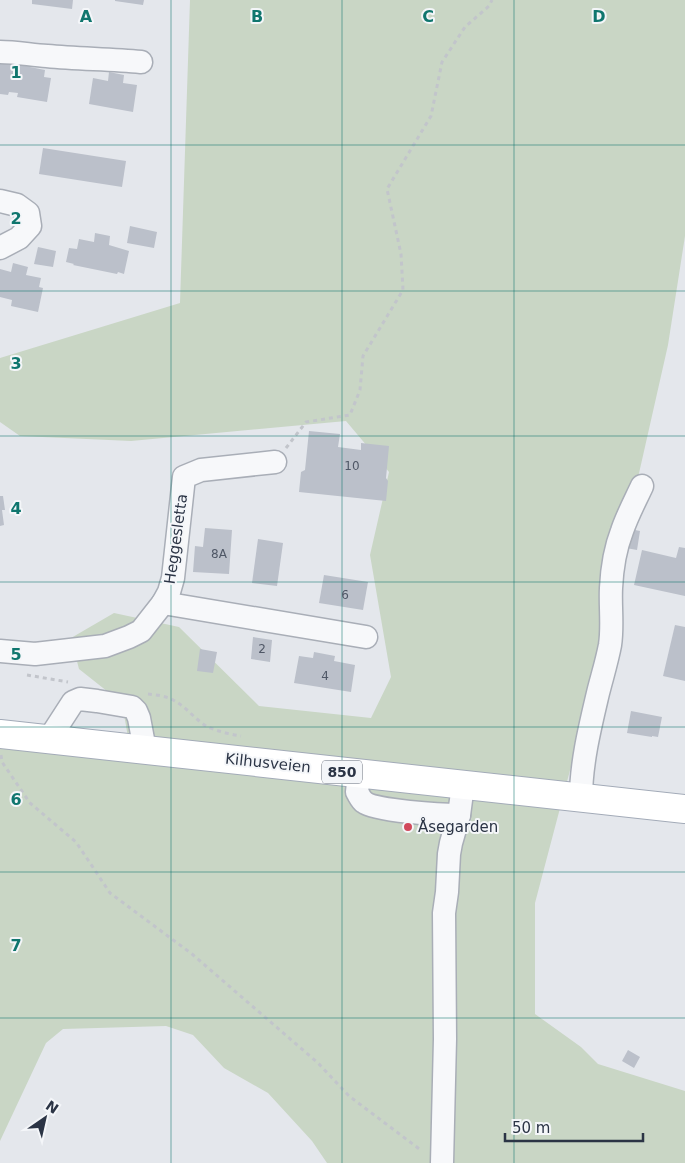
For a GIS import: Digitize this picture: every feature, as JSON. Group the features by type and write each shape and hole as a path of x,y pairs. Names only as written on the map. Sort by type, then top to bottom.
{"main road":[{"name":"Kilhusveien","path":"0,734 685,809"}],"street":[{"path":"0,52 141,62"},
{"path":"0,201 17,204 28,213 30,226 19,238 0,248"},
{"name":"Heggesletta","path":"0,651 35,654 105,646 141,631 169,592 173,578 184,477 201,470 275,462"},
{"path":"581,798 586,752 612,631 611,589 614,560 622,529 642,486"},
{"name":"Heggesletta","path":"162,603 366,637"},
{"path":"49,739 81,692 133,699 145,750"},
{"path":"359,774 357,792 364,803 377,807 422,813 459,815"},
{"path":"442,1163 445,1039 444,913 448,892 449,854 464,785"}],"path":[{"path":"275,462 306,422 350,415 360,390 363,356 402,290 401,254 387,189 430,116 442,62 465,27 489,6 492,0"},
{"path":"20,674 81,692"},
{"path":"133,699 170,698 208,726 219,731 244,736"},
{"path":"0,752 2,762 30,803 76,842 110,893 192,954 318,1063 349,1096 423,1152"}],"green space":[{"path":"190,0 685,0 685,236 668,345 583,721 535,903 535,1014 581,1047 598,1064 685,1091 685,1163 327,1163 312,1141 268,1093 224,1068 193,1035 166,1026 63,1029 46,1043 0,1141 0,745 132,760 122,703 79,669 71,638 114,613 179,627 259,706 371,718 391,677 370,555 389,472 346,421 131,441 20,436 0,422 0,358 180,303"}],"building":[{"path":"32,0 73,0 72,9 32,4"},
{"path":"115,0 144,0 143,5"},
{"path":"16,57 32,58 30,67 45,70 44,77 51,78 47,102 17,97 18,93 0,94 0,63 15,65"},
{"path":"109,72 124,75 123,83 137,85 133,112 89,104 93,78 108,81"},
{"path":"43,148 126,161 122,187 39,174"},
{"path":"130,226 157,232 154,248 127,243"},
{"path":"95,233 110,236 109,245 129,251 124,274 73,265 66,262 69,248 77,249 79,239 94,242"},
{"path":"38,247 56,251 53,267 34,264"},
{"path":"13,263 28,267 26,275 41,278 39,287 43,288 38,312 11,306 12,300 0,297 0,269 11,272"},
{"path":"309,431 340,434 338,447 361,450 361,443 389,446 386,501 299,492 301,472 305,470"},
{"path":"0,496 3,496 5,510 2,510 4,525 0,526"},
{"path":"205,528 232,530 229,574 193,572 195,546 203,547"},
{"path":"630,529 640,531 637,550 626,548"},
{"path":"258,539 283,543 277,586 252,583"},
{"path":"679,547 685,548 685,596 634,585 642,550 676,558"},
{"path":"324,575 368,582 363,610 319,603"},
{"path":"675,625 685,627 685,681 663,676"},
{"path":"253,637 272,640 270,662 251,659"},
{"path":"200,649 217,652 213,673 197,671"},
{"path":"314,652 335,656 334,661 355,665 351,692 294,683 299,656 313,658"},
{"path":"631,711 662,717 658,737 627,733"},
{"path":"628,1050 640,1057 634,1068 622,1061"}],"place":[{"name":"Åsegarden","path":"408,827"}]}
